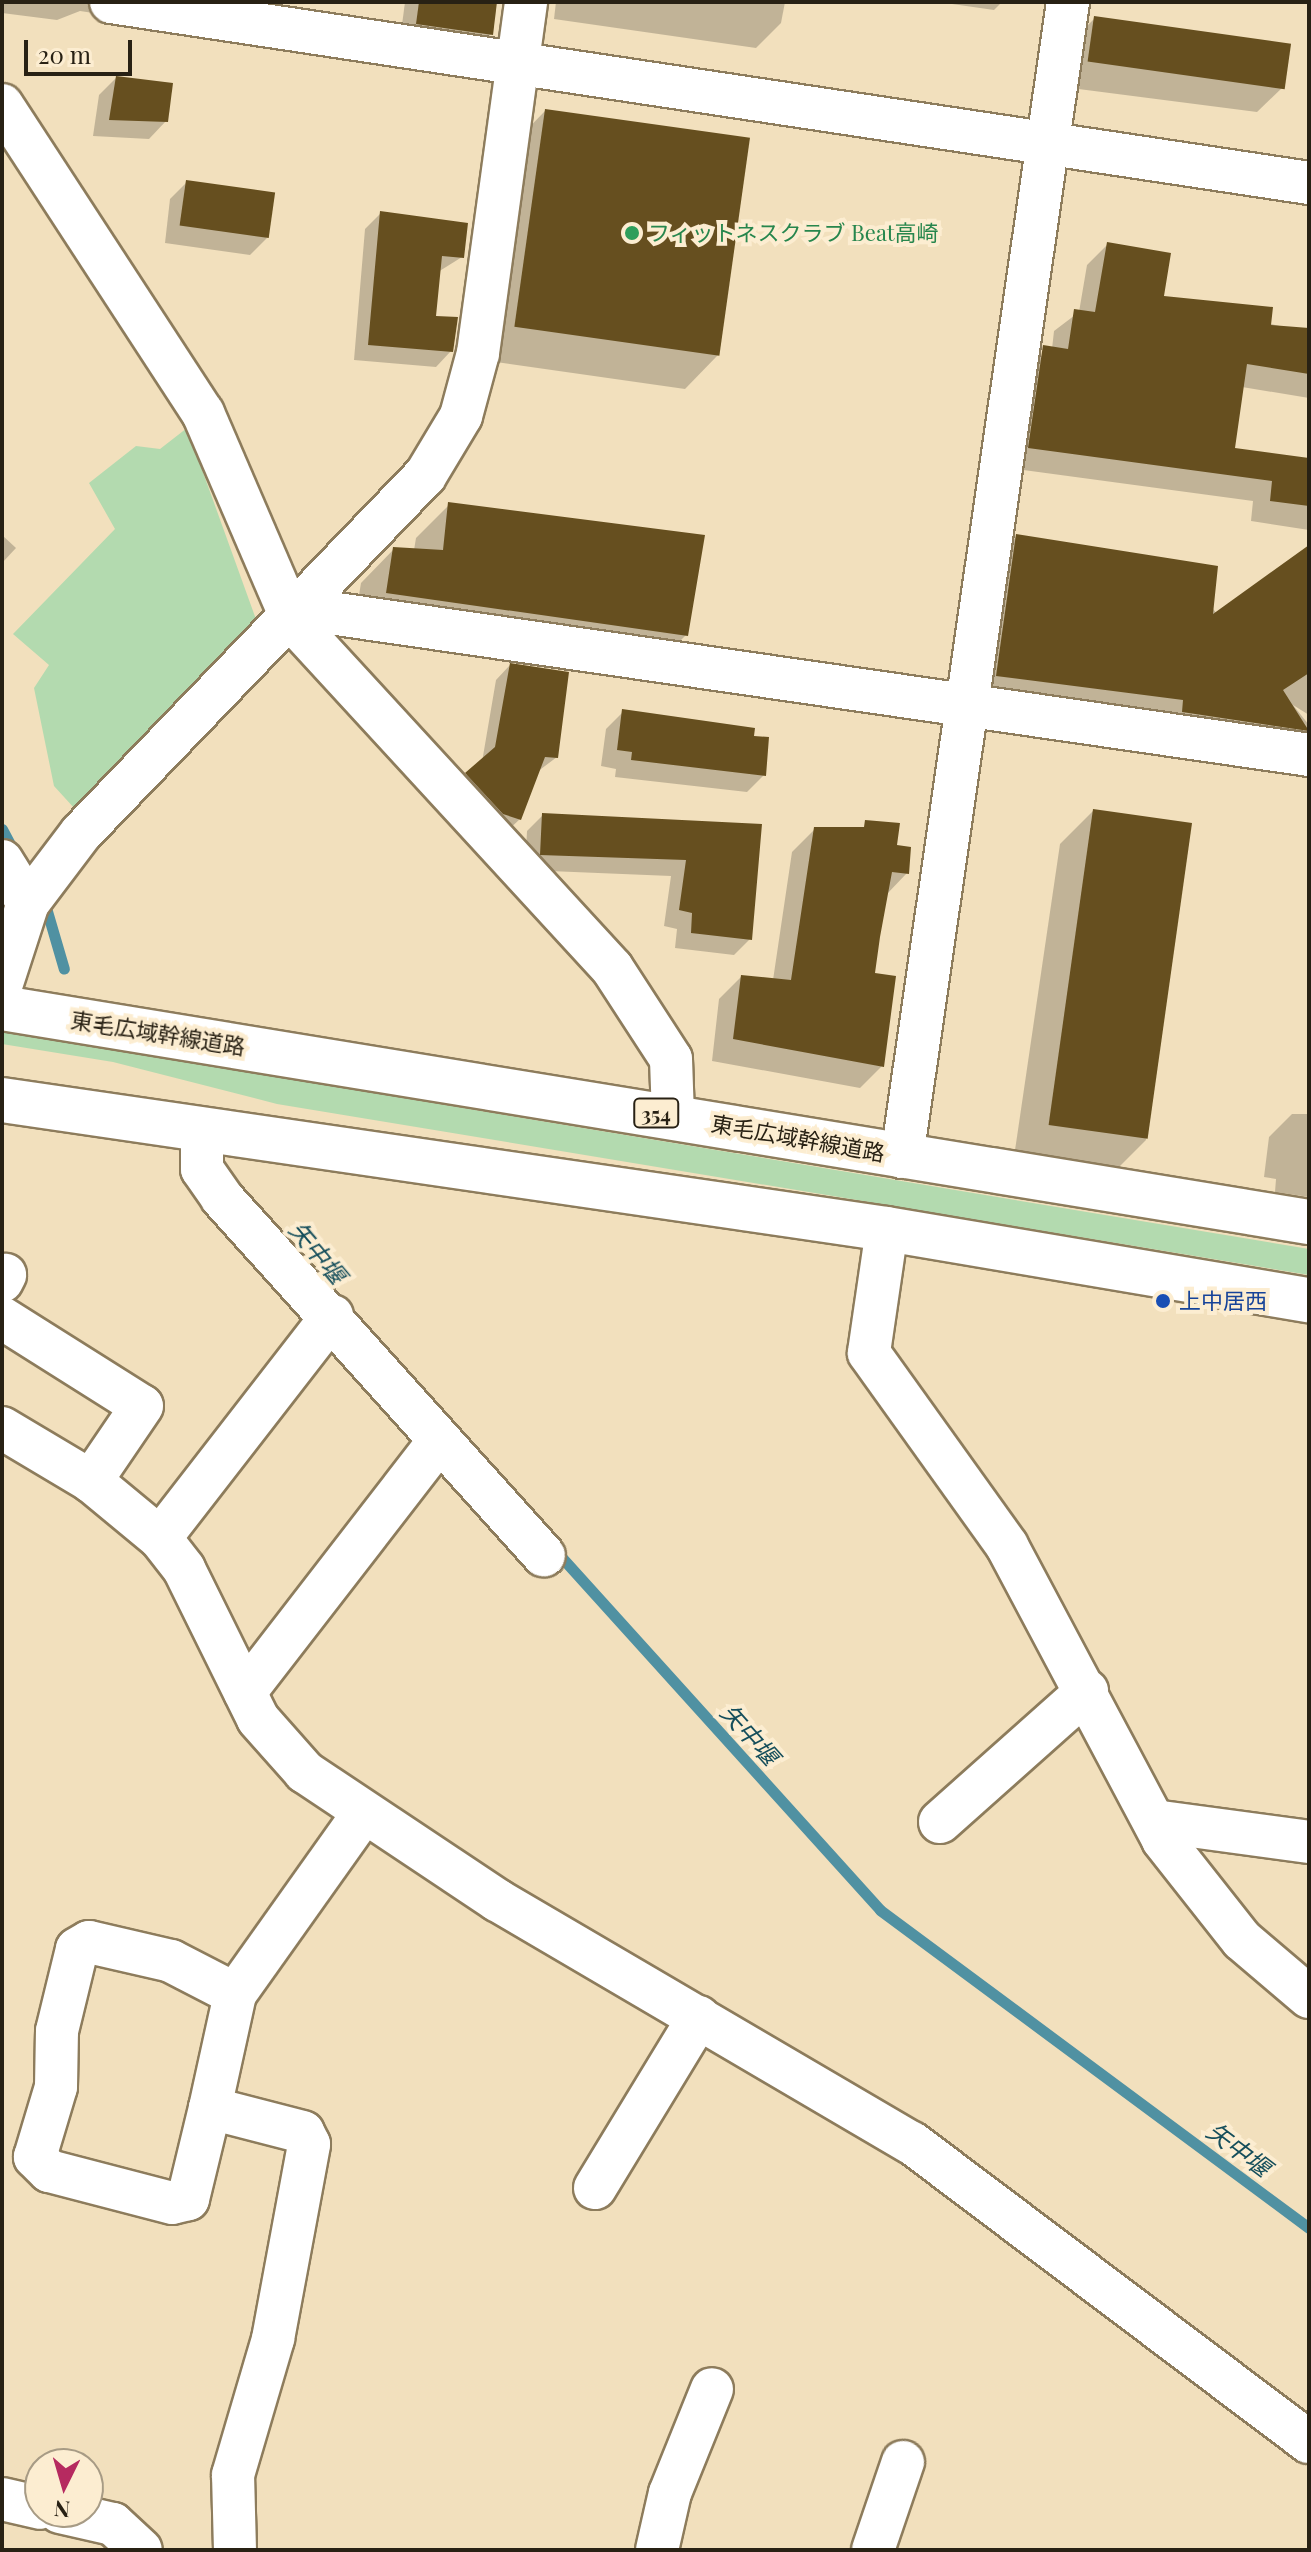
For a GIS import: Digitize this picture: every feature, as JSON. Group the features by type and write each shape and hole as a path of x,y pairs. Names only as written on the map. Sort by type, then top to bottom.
{"highway":[{"name":"東毛広域幹線道路","path":"2,1008 1309,1222"},
{"path":"2,1100 887,1229 1309,1300"}],"street":[{"path":"111,2 516,69 1045,148 1309,183"},
{"path":"2,983 28,903 81,833 292,620 425,476 461,416 478,353 526,2"},
{"path":"902,1157 1068,2"},
{"path":"2,105 203,413 292,620 612,968 671,1059 673,1116"},
{"path":"292,620 330,613 1309,755"},
{"path":"2,861 28,903"},
{"path":"202,1131 202,1169 222,1198 332,1316 439,1441 544,1555"},
{"path":"887,1229 869,1353 1007,1546 1154,1821 1242,1940 1309,1997"},
{"path":"160,1538 332,1316"},
{"path":"2,1318 142,1406 91,1481"},
{"path":"2,1428 91,1481 160,1538 184,1569 258,1719 305,1772 362,1815 912,2143 1309,2442"},
{"path":"245,1692 439,1441"},
{"path":"940,1822 1087,1691"},
{"path":"235,1994 171,1961 89,1942 77,1949 57,2031 56,2087 35,2157 49,2171 172,2203 188,2199 235,1994 362,1815"},
{"path":"1154,1821 1309,1842"},
{"path":"595,2188 699,2017"},
{"path":"210,2108 303,2132 309,2144 273,2339 233,2475 235,2550"},
{"path":"657,2550 670,2493 712,2389"},
{"path":"873,2550 903,2462"},
{"path":"2,2499 24,2504"},
{"path":"104,2522 113,2524 141,2550"}],"green space":[{"path":"187,428 257,622 75,809 54,786 34,688 49,665 13,634 115,529 89,483 136,446 160,449"},
{"path":"2,1031 1309,1249 1309,1275 277,1104 113,1062 2,1044"}],"building":[{"path":"419,2 497,2 493,35 416,24"},
{"path":"1094,16 1291,44 1285,89 1088,62"},
{"path":"116,76 173,83 168,122 109,120"},
{"name":"フィットネスクラブ Beat高崎","path":"545,109 750,138 719,356 514,327"},
{"path":"186,180 275,193 269,238 180,226"},
{"path":"380,211 468,223 464,258 442,256 436,316 458,317 453,352 368,345"},
{"path":"1107,242 1171,253 1164,296 1273,307 1271,325 1309,328 1309,374 1247,364 1235,448 1309,458 1309,506 1270,501 1272,481 1028,448 1043,345 1068,349 1074,309 1095,312"},
{"path":"448,502 705,535 688,636 386,593 393,547 443,550"},
{"path":"1016,534 1218,566 1213,614 1309,545 1309,673 1283,690 1309,731 1182,712 1183,700 996,676"},
{"path":"510,663 569,672 558,758 545,757 521,820 503,814 465,773 495,747"},
{"path":"622,709 755,728 754,736 769,737 766,776 631,760 632,752 617,750"},
{"path":"1093,809 1192,823 1148,1139 1049,1125"},
{"path":"542,813 762,824 752,940 691,933 692,913 679,910 686,860 540,855"},
{"path":"865,820 900,823 897,845 911,847 909,874 892,872 875,973 896,976 884,1067 733,1039 741,975 791,980 814,827 864,827"}],"waterway":[{"name":"矢中堰","path":"2,829 16,855"},
{"name":"矢中堰","path":"47,911 64,969"},
{"name":"矢中堰","path":"555,1550 880,1910 1309,2228"}],"place":[{"name":"フィットネスクラブ Beat高崎","path":"632,233"},
{"name":"上中居西","path":"1163,1301"}]}
